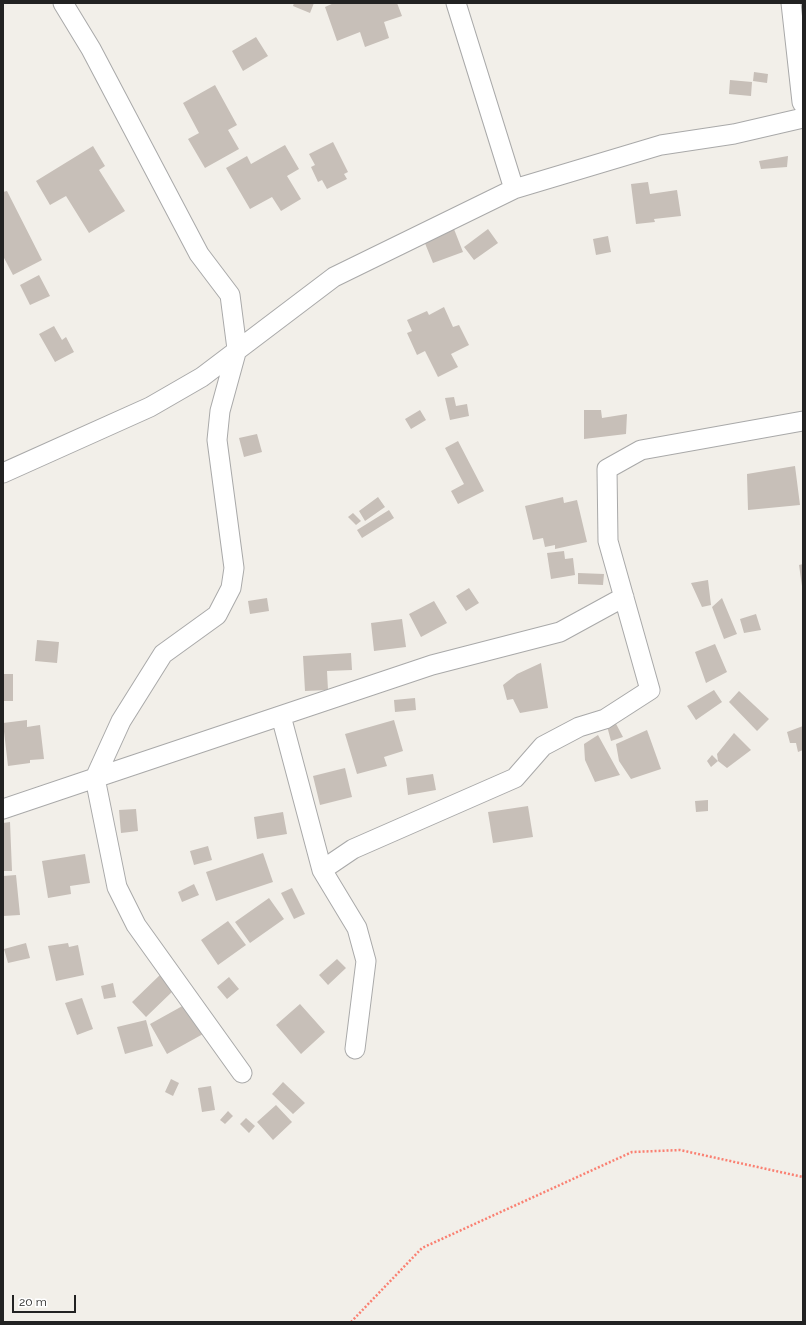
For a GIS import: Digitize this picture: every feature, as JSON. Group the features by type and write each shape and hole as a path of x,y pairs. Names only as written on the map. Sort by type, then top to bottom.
{"street":[{"path":"63,3 91,50 199,254 230,295 237,349 220,411 217,440 234,568 231,588 217,615 162,654 121,721 95,778 117,887 136,925 242,1073"},
{"path":"456,3 514,189"},
{"path":"791,3 803,104"},
{"path":"3,473 150,407 202,376 334,277 514,189 661,145 734,134 803,118"},
{"path":"322,870 353,848 515,778 543,746 578,727 604,719 650,690 608,541 607,469 641,450 803,421"},
{"path":"3,809 432,665 560,632 624,597"},
{"path":"281,716 322,870 357,928 366,961 355,1049"}],"path":[{"path":"351,1322 422,1248 632,1152 680,1150 803,1177"}],"building":[{"path":"294,3 314,3 310,13 293,6"},
{"path":"334,3 397,3 402,16 384,22 389,38 365,47 360,32 337,41 325,7"},
{"path":"256,37 268,56 243,71 232,51"},
{"path":"754,72 768,74 767,83 753,81"},
{"path":"730,80 752,82 751,96 729,94"},
{"path":"215,85 237,125 228,130 239,149 205,168 188,139 199,133 183,103"},
{"path":"333,142 348,172 344,174 347,179 327,189 322,180 318,182 311,167 315,165 309,154"},
{"path":"285,145 299,169 287,176 301,199 281,211 272,197 250,209 226,168 247,156 251,164"},
{"path":"93,146 105,166 99,170 125,211 89,233 66,196 50,205 36,181"},
{"path":"788,156 787,167 761,169 759,161"},
{"path":"648,182 650,194 677,190 681,216 654,219 655,222 636,224 631,184"},
{"path":"7,191 42,260 13,275 3,256 3,192"},
{"path":"452,224 463,252 433,263 422,236"},
{"path":"488,229 498,243 474,260 464,247"},
{"path":"608,236 611,252 596,255 593,239"},
{"path":"39,275 50,296 30,305 20,285"},
{"path":"444,307 453,327 459,325 469,345 451,354 458,367 438,377 425,351 417,355 407,333 412,331 407,320 427,311 429,315"},
{"path":"54,326 62,340 66,337 74,352 55,362 39,334"},
{"path":"454,397 456,406 467,404 469,416 450,420 445,398"},
{"path":"420,410 426,420 411,429 405,419"},
{"path":"584,410 601,410 602,418 627,414 626,434 584,439"},
{"path":"257,434 262,452 244,457 239,438"},
{"path":"458,441 484,491 458,504 451,491 464,484 445,448"},
{"path":"795,466 800,505 748,510 747,474"},
{"path":"378,497 385,507 365,521 359,511"},
{"path":"563,497 564,503 577,500 587,542 555,549 555,545 545,547 543,538 533,540 525,506"},
{"path":"389,510 394,518 362,538 357,530"},
{"path":"353,513 361,521 356,525 348,517"},
{"path":"564,551 565,559 573,558 575,575 551,579 547,553"},
{"path":"803,564 803,586 802,586 799,565"},
{"path":"578,573 604,574 603,585 578,584"},
{"path":"708,580 711,605 702,607 691,583"},
{"path":"469,588 479,603 466,611 456,596"},
{"path":"267,598 269,611 250,614 248,601"},
{"path":"722,598 737,634 724,639 712,607"},
{"path":"434,601 447,623 421,637 409,614"},
{"path":"756,614 761,630 744,633 740,619"},
{"path":"402,619 406,647 374,651 371,623"},
{"path":"37,640 59,642 57,663 35,661"},
{"path":"715,644 727,672 706,683 695,652"},
{"path":"351,653 352,670 327,671 328,690 305,691 303,656"},
{"path":"541,663 548,708 520,713 513,699 507,700 503,685 517,674"},
{"path":"3,674 13,674 13,701 3,701"},
{"path":"714,690 722,702 696,720 687,706"},
{"path":"739,691 769,719 757,731 729,702"},
{"path":"415,698 416,710 395,712 394,700"},
{"path":"27,720 27,727 40,725 44,759 30,760 30,763 8,766 3,723"},
{"path":"394,720 403,751 384,757 387,766 357,774 345,734"},
{"path":"614,720 623,737 611,741 607,726"},
{"path":"803,726 803,750 798,752 796,743 790,743 787,732"},
{"path":"647,730 661,769 631,779 619,761 616,744"},
{"path":"734,733 751,750 727,768 718,761 717,754"},
{"path":"598,735 620,775 595,782 585,760 584,744"},
{"path":"712,755 718,761 711,767 707,761"},
{"path":"345,768 352,797 320,805 313,776"},
{"path":"433,774 436,790 408,795 406,778"},
{"path":"708,800 708,811 696,812 695,801"},
{"path":"528,806 533,837 493,843 488,812"},
{"path":"136,809 138,831 121,833 119,810"},
{"path":"283,812 287,834 257,839 254,817"},
{"path":"10,822 12,871 3,871 3,823"},
{"path":"208,846 212,860 194,865 190,851"},
{"path":"263,853 273,882 216,901 206,872"},
{"path":"85,854 90,883 70,886 71,894 48,898 42,861"},
{"path":"16,875 20,915 3,916 3,876"},
{"path":"194,884 199,895 182,902 178,892"},
{"path":"292,888 305,914 294,919 281,893"},
{"path":"269,898 284,919 250,943 235,922"},
{"path":"228,921 246,945 218,965 201,940"},
{"path":"26,943 30,958 8,963 4,949"},
{"path":"68,943 69,947 78,945 84,975 56,981 48,946"},
{"path":"337,959 346,968 328,985 319,975"},
{"path":"161,974 175,989 146,1017 132,1002"},
{"path":"229,977 239,989 227,999 217,987"},
{"path":"113,983 116,997 104,999 101,986"},
{"path":"82,998 93,1029 77,1035 65,1003"},
{"path":"186,1004 203,1034 167,1054 150,1024"},
{"path":"300,1004 325,1032 301,1054 276,1025"},
{"path":"146,1020 153,1046 125,1054 117,1027"},
{"path":"171,1079 179,1083 173,1096 165,1092"},
{"path":"283,1082 305,1103 293,1114 272,1094"},
{"path":"211,1086 215,1110 202,1112 198,1088"},
{"path":"276,1105 292,1122 273,1140 257,1122"},
{"path":"228,1111 233,1116 225,1124 220,1120"},
{"path":"246,1118 255,1126 249,1133 240,1124"}]}
